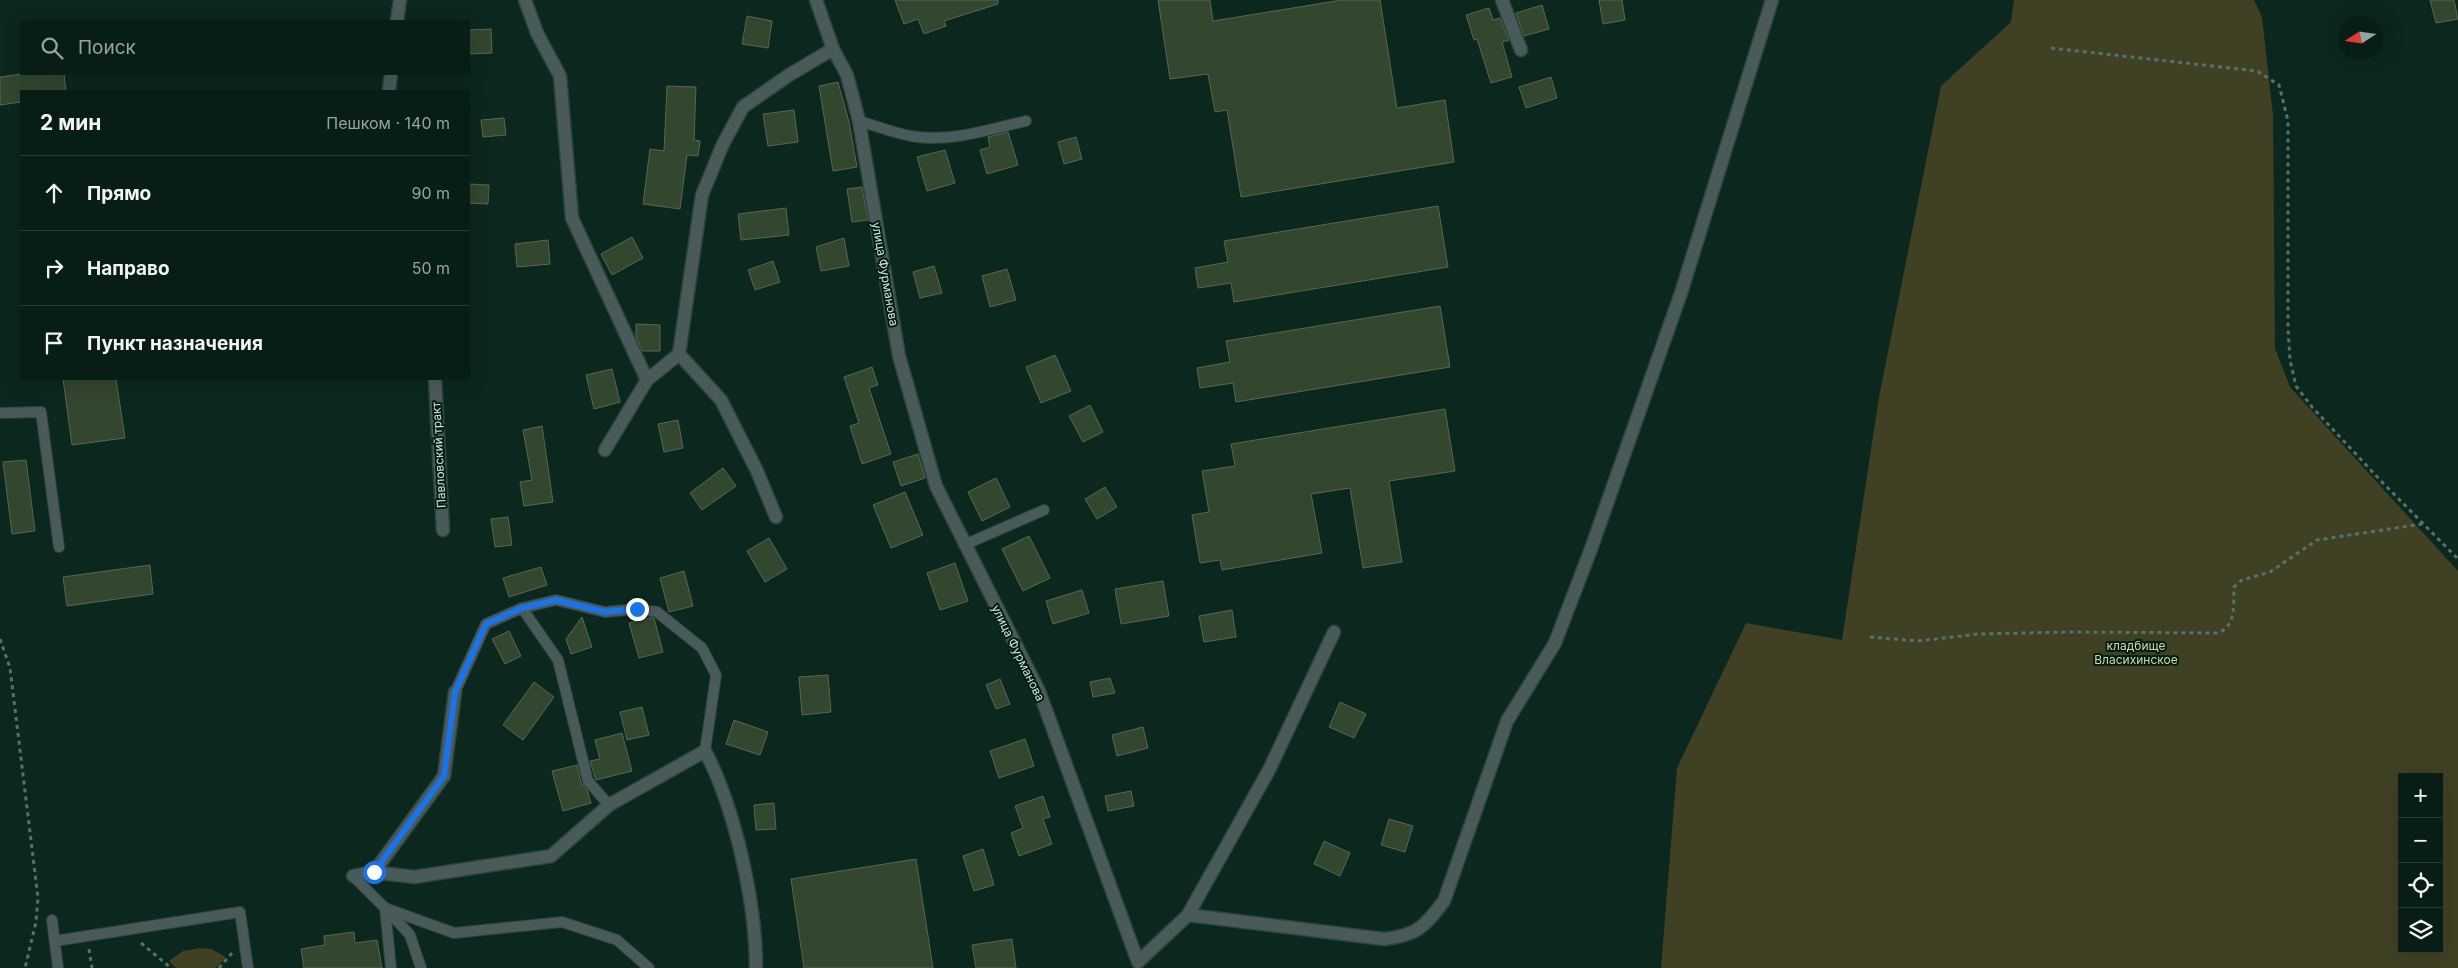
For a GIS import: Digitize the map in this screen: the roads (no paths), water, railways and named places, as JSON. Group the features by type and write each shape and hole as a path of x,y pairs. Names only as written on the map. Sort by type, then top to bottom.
{"street":[{"path":"397,20 400,0"},
{"path":"525,0 537,33 560,76 572,218 647,380"},
{"name":"улица Фурманова","path":"816,0 834,48 847,75 859,121 899,356 936,486 1039,691 1136,965 1188,915 1269,770 1334,632"},
{"path":"1502,0 1521,50"},
{"path":"1188,915 1384,939 1415,933 1426,926 1444,901 1507,721 1555,643 1591,548 1681,293 1772,0"},
{"path":"604,450 647,380 679,354 702,195 723,144 743,107 790,74 834,48"},
{"path":"389,90 391,75"},
{"path":"679,354 721,400 757,471 776,516"},
{"name":"Павловский тракт","path":"435,380 443,530"},
{"path":"374,872 444,776 455,692"},
{"path":"353,876 374,872 414,877 551,856 609,805 705,751 716,771 741,848 756,945 756,968"}],"lane":[{"path":"859,121 913,136 938,137 968,135 1026,121"},
{"path":"0,413 41,412 59,546"},
{"path":"964,545 1044,510"},
{"path":"455,692 486,624 522,608 556,600 605,612 637,609 657,612 702,648 716,675 705,751"},
{"path":"522,608 558,660 588,782 609,805"},
{"path":"353,876 410,935 421,968"},
{"path":"385,908 391,968"},
{"path":"385,908 454,933 562,922 617,940 648,968"},
{"path":"55,941 240,912 248,968"},
{"path":"52,920 58,968"}],"park label":[{"name":"кладбище Власихинское","path":"2136,653"}]}
